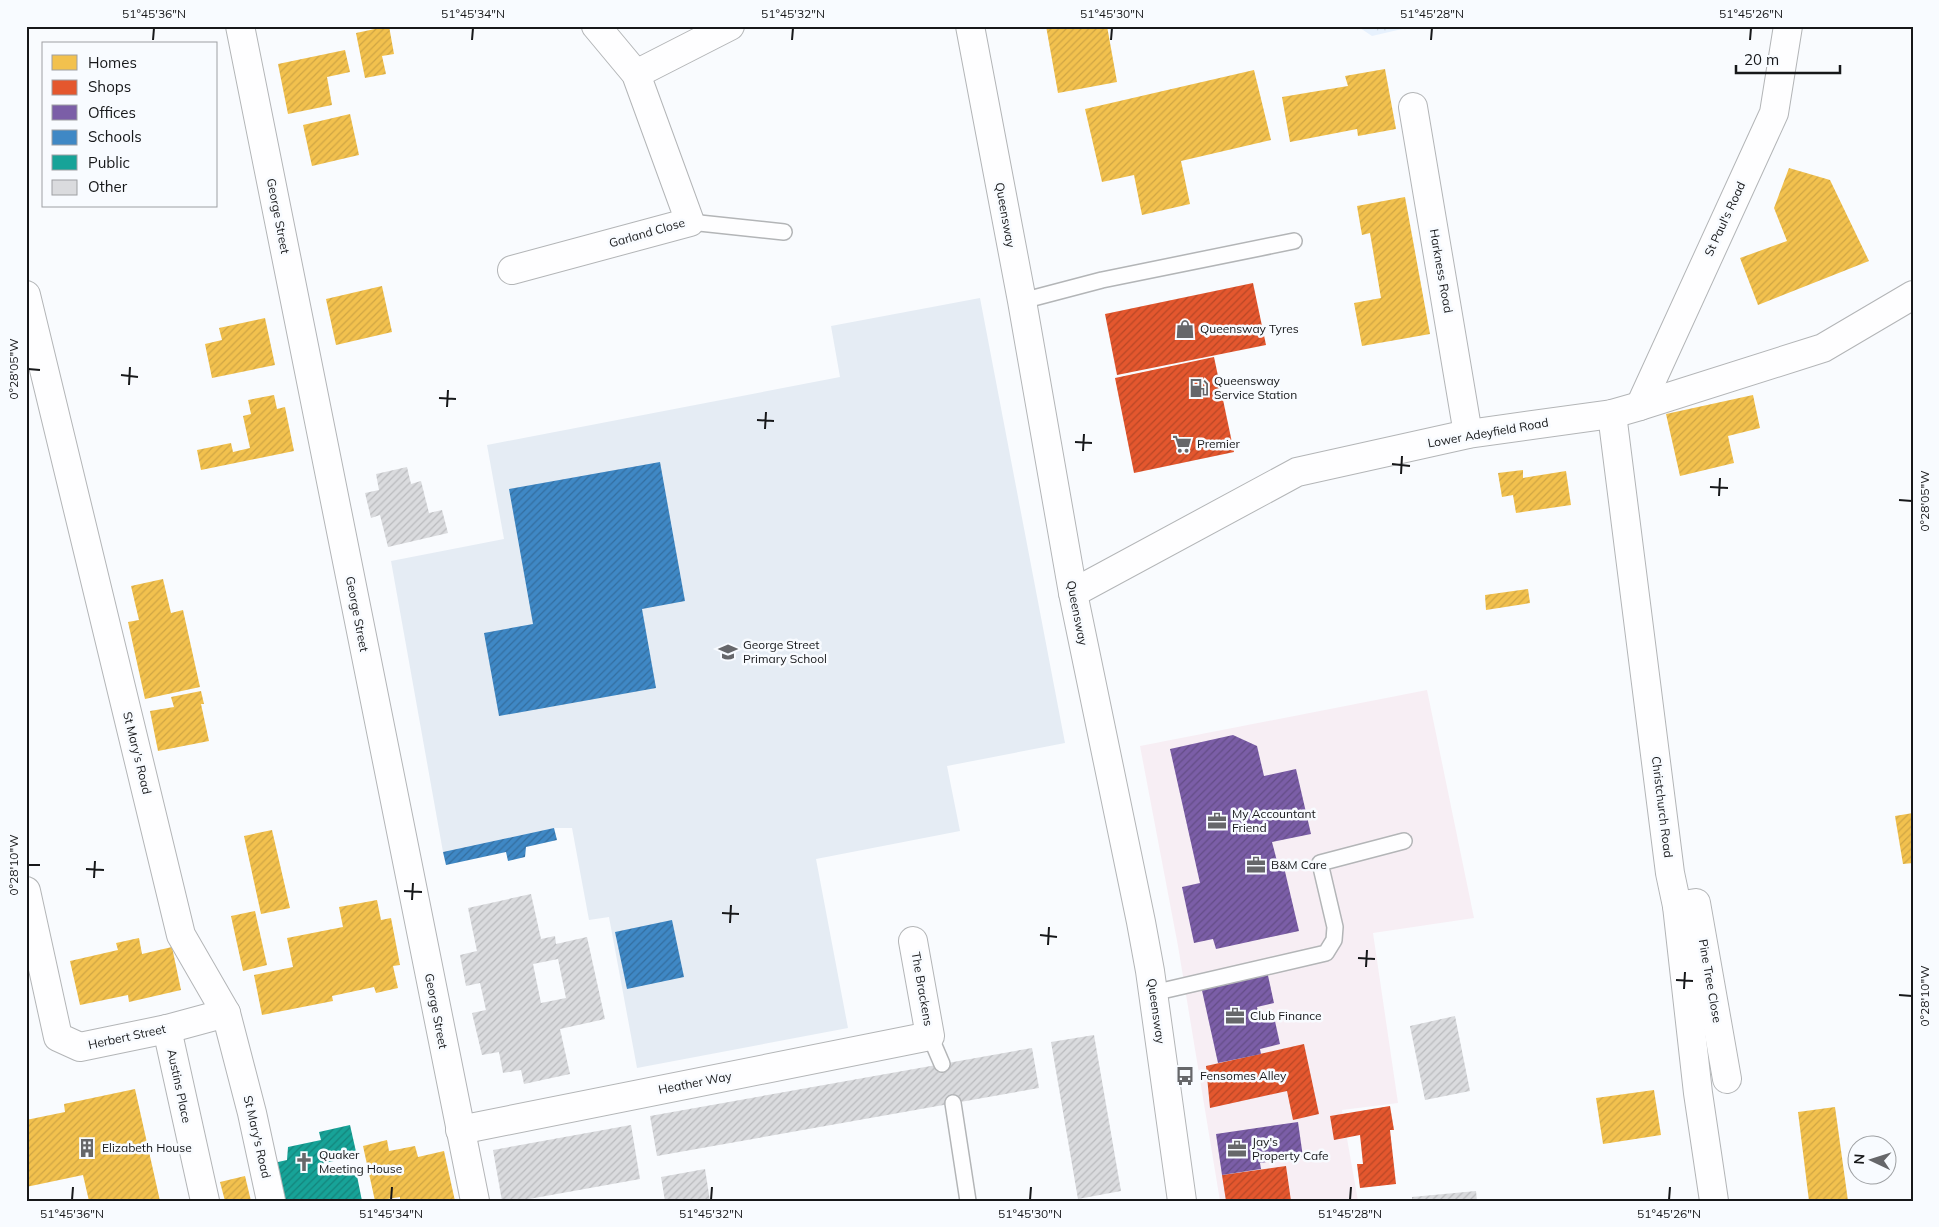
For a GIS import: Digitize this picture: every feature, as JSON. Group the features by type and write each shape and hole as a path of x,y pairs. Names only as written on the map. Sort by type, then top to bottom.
{"street":[{"name":"George Street","path":"240,26 474,1201"},
{"name":"Garland Close","path":"512,270 690,222 636,74 596,26"},
{"path":"636,74 730,26"},
{"name":"Queensway","path":"970,26 1022,301 1073,593 1136,894 1153,993 1182,1201"},
{"name":"St Paul's Road","path":"1640,406 1774,113 1788,26"},
{"name":"Harkness Road","path":"1413,107 1468,434"},
{"name":"St Mary's Road","path":"26,295 180,936 226,1012 252,1113 271,1201"},
{"name":"Lower Adeyfield Road","path":"1073,593 1297,472 1468,434 1612,414 1640,406 1823,348 1913,295"},
{"name":"Christchurch Road","path":"1612,414 1670,873 1677,906 1698,1093 1714,1201"},
{"name":"Herbert Street","path":"26,891 58,1037 80,1047 166,1029 226,1012"},
{"name":"Pine Tree Close","path":"1677,906 1696,903 1727,1079"},
{"name":"The Brackens","path":"914,941 930,1036"},
{"name":"Austins Place","path":"166,1029 204,1201"},
{"name":"Heather Way","path":"460,1130 930,1036"}],"lane":[{"path":"690,222 784,232"},
{"path":"1022,301 1102,280 1294,241"},
{"path":"1153,993 1326,953 1334,940 1335,927 1320,863 1404,841"},
{"path":"930,1036 942,1064"},
{"path":"953,1103 968,1201"}],"shaded area":[{"name":"George Street Primary School","path":"980,298 1065,743 947,766 960,831 816,859 848,1028 637,1068 609,917 589,920 572,828 554,828 443,852 391,561 504,539 487,445 840,377 831,326"},
{"path":"1427,690 1474,918 1373,933 1398,1103 1342,1110 1358,1201 1220,1201 1178,946 1140,746"}],"green space":[{"path":"1357,26 1415,26 1372,36"}],"building: Homes":[{"path":"389,26 394,54 382,56 386,74 365,78 356,33"},
{"path":"1046,26 1107,26 1117,82 1058,93"},
{"path":"345,50 350,72 327,77 332,105 288,114 278,64"},
{"path":"1385,69 1396,129 1358,136 1357,129 1290,142 1282,97 1348,86 1345,76"},
{"path":"1254,70 1271,140 1181,161 1190,204 1142,215 1134,175 1102,182 1085,109"},
{"path":"350,114 359,155 312,166 303,125"},
{"path":"1789,168 1830,180 1869,261 1758,305 1740,258 1787,241 1774,208"},
{"path":"1405,197 1430,334 1362,346 1354,303 1381,298 1370,233 1362,235 1357,206"},
{"path":"382,286 392,332 336,345 326,299"},
{"path":"265,318 275,365 212,378 205,344 222,340 219,328"},
{"path":"274,395 277,409 285,407 294,451 201,470 197,450 231,443 233,452 250,448 243,416 251,414 248,400"},
{"path":"1753,395 1760,428 1728,436 1734,463 1680,476 1666,414"},
{"path":"1523,470 1523,478 1566,471 1571,505 1516,513 1513,495 1502,497 1498,473"},
{"path":"163,579 171,613 183,610 200,687 145,699 128,622 139,620 131,586"},
{"path":"1528,589 1530,603 1486,610 1485,595"},
{"path":"201,691 204,704 201,704 209,741 158,751 150,711 174,707 171,697"},
{"path":"1913,813 1913,863 1903,864 1895,816"},
{"path":"272,830 290,908 261,914 244,836"},
{"path":"377,900 381,920 391,918 400,965 393,966 398,988 376,993 374,987 332,996 333,1001 262,1015 254,975 293,967 287,938 343,927 339,907"},
{"path":"255,911 267,965 243,971 231,916"},
{"path":"139,938 142,954 172,947 181,990 129,1002 128,995 80,1005 70,961 118,950 116,943"},
{"name":"Elizabeth House","path":"135,1089 160,1201 89,1201 83,1175 26,1187 26,1120 65,1112 64,1104"},
{"path":"1654,1090 1661,1135 1603,1144 1596,1098"},
{"path":"1835,1107 1848,1201 1809,1201 1798,1112"},
{"path":"387,1140 389,1151 415,1146 418,1157 444,1151 455,1201 400,1201 400,1197 375,1201 363,1146"},
{"path":"245,1176 251,1201 225,1201 220,1182"}],"building: Shops":[{"name":"Queensway Tyres","path":"1253,283 1266,345 1117,375 1105,314"},
{"path":"1214,357 1234,452 1134,473 1115,378"},
{"path":"1304,1044 1319,1114 1293,1120 1287,1091 1210,1108 1206,1066"},
{"path":"1390,1106 1394,1130 1390,1130 1396,1184 1360,1188 1357,1164 1363,1164 1360,1135 1334,1140 1330,1116"},
{"path":"1286,1166 1291,1201 1226,1201 1222,1175"}],"building: Offices":[{"path":"1233,735 1257,746 1264,776 1296,769 1311,834 1272,842 1278,865 1283,863 1299,931 1216,949 1213,939 1194,943 1182,887 1200,883 1170,749"},
{"path":"1267,971 1274,1003 1257,1007 1259,1015 1273,1012 1280,1044 1260,1049 1261,1054 1218,1063 1201,986"},
{"path":"1298,1122 1303,1157 1260,1163 1261,1169 1222,1175 1216,1134"}],"building: Schools":[{"path":"660,462 685,601 642,609 656,688 499,716 484,633 533,624 509,489"},
{"path":"554,828 557,840 526,847 525,857 508,861 506,852 446,865 443,852"},
{"path":"672,920 684,977 627,989 615,932"}],"building: Public":[{"name":"Quaker Meeting House","path":"350,1125 357,1156 320,1164 322,1173 355,1166 362,1201 277,1201 269,1164 287,1160 288,1147 321,1140 319,1132"}],"building: Other":[{"path":"407,467 411,484 421,481 429,513 442,510 448,533 388,547 380,515 371,518 365,493 379,490 376,474"},
{"path":"531,894 541,939 555,936 556,944 587,937 605,1019 560,1029 570,1074 524,1084 521,1070 503,1073 499,1052 482,1055 472,1013 486,1010 480,983 466,986 460,955 477,951 468,908","holes":["558,959 566,998 541,1003 533,964"]},
{"path":"1455,1016 1470,1091 1425,1100 1410,1026"},
{"path":"1094,1035 1121,1191 1078,1199 1051,1042"},
{"path":"1032,1048 1039,1088 657,1156 650,1116"},
{"path":"631,1125 640,1179 518,1201 502,1201 493,1150"},
{"path":"705,1169 710,1201 665,1201 661,1177"},
{"path":"1476,1191 1477,1201 1412,1201 1412,1197"}],"place":[{"name":"Queensway Tyres","path":"1185,329"},
{"name":"Queensway Service Station","path":"1199,388"},
{"name":"Premier","path":"1182,444"},
{"name":"George Street Primary School","path":"728,652"},
{"name":"My Accountant Friend","path":"1217,821"},
{"name":"B&M Care","path":"1256,865"},
{"name":"Club Finance","path":"1235,1016"},
{"name":"Fensomes Alley","path":"1185,1076"},
{"name":"Elizabeth House","path":"87,1148"},
{"name":"Jay's Property Cafe","path":"1237,1149"},
{"name":"Quaker Meeting House","path":"304,1162"}]}
